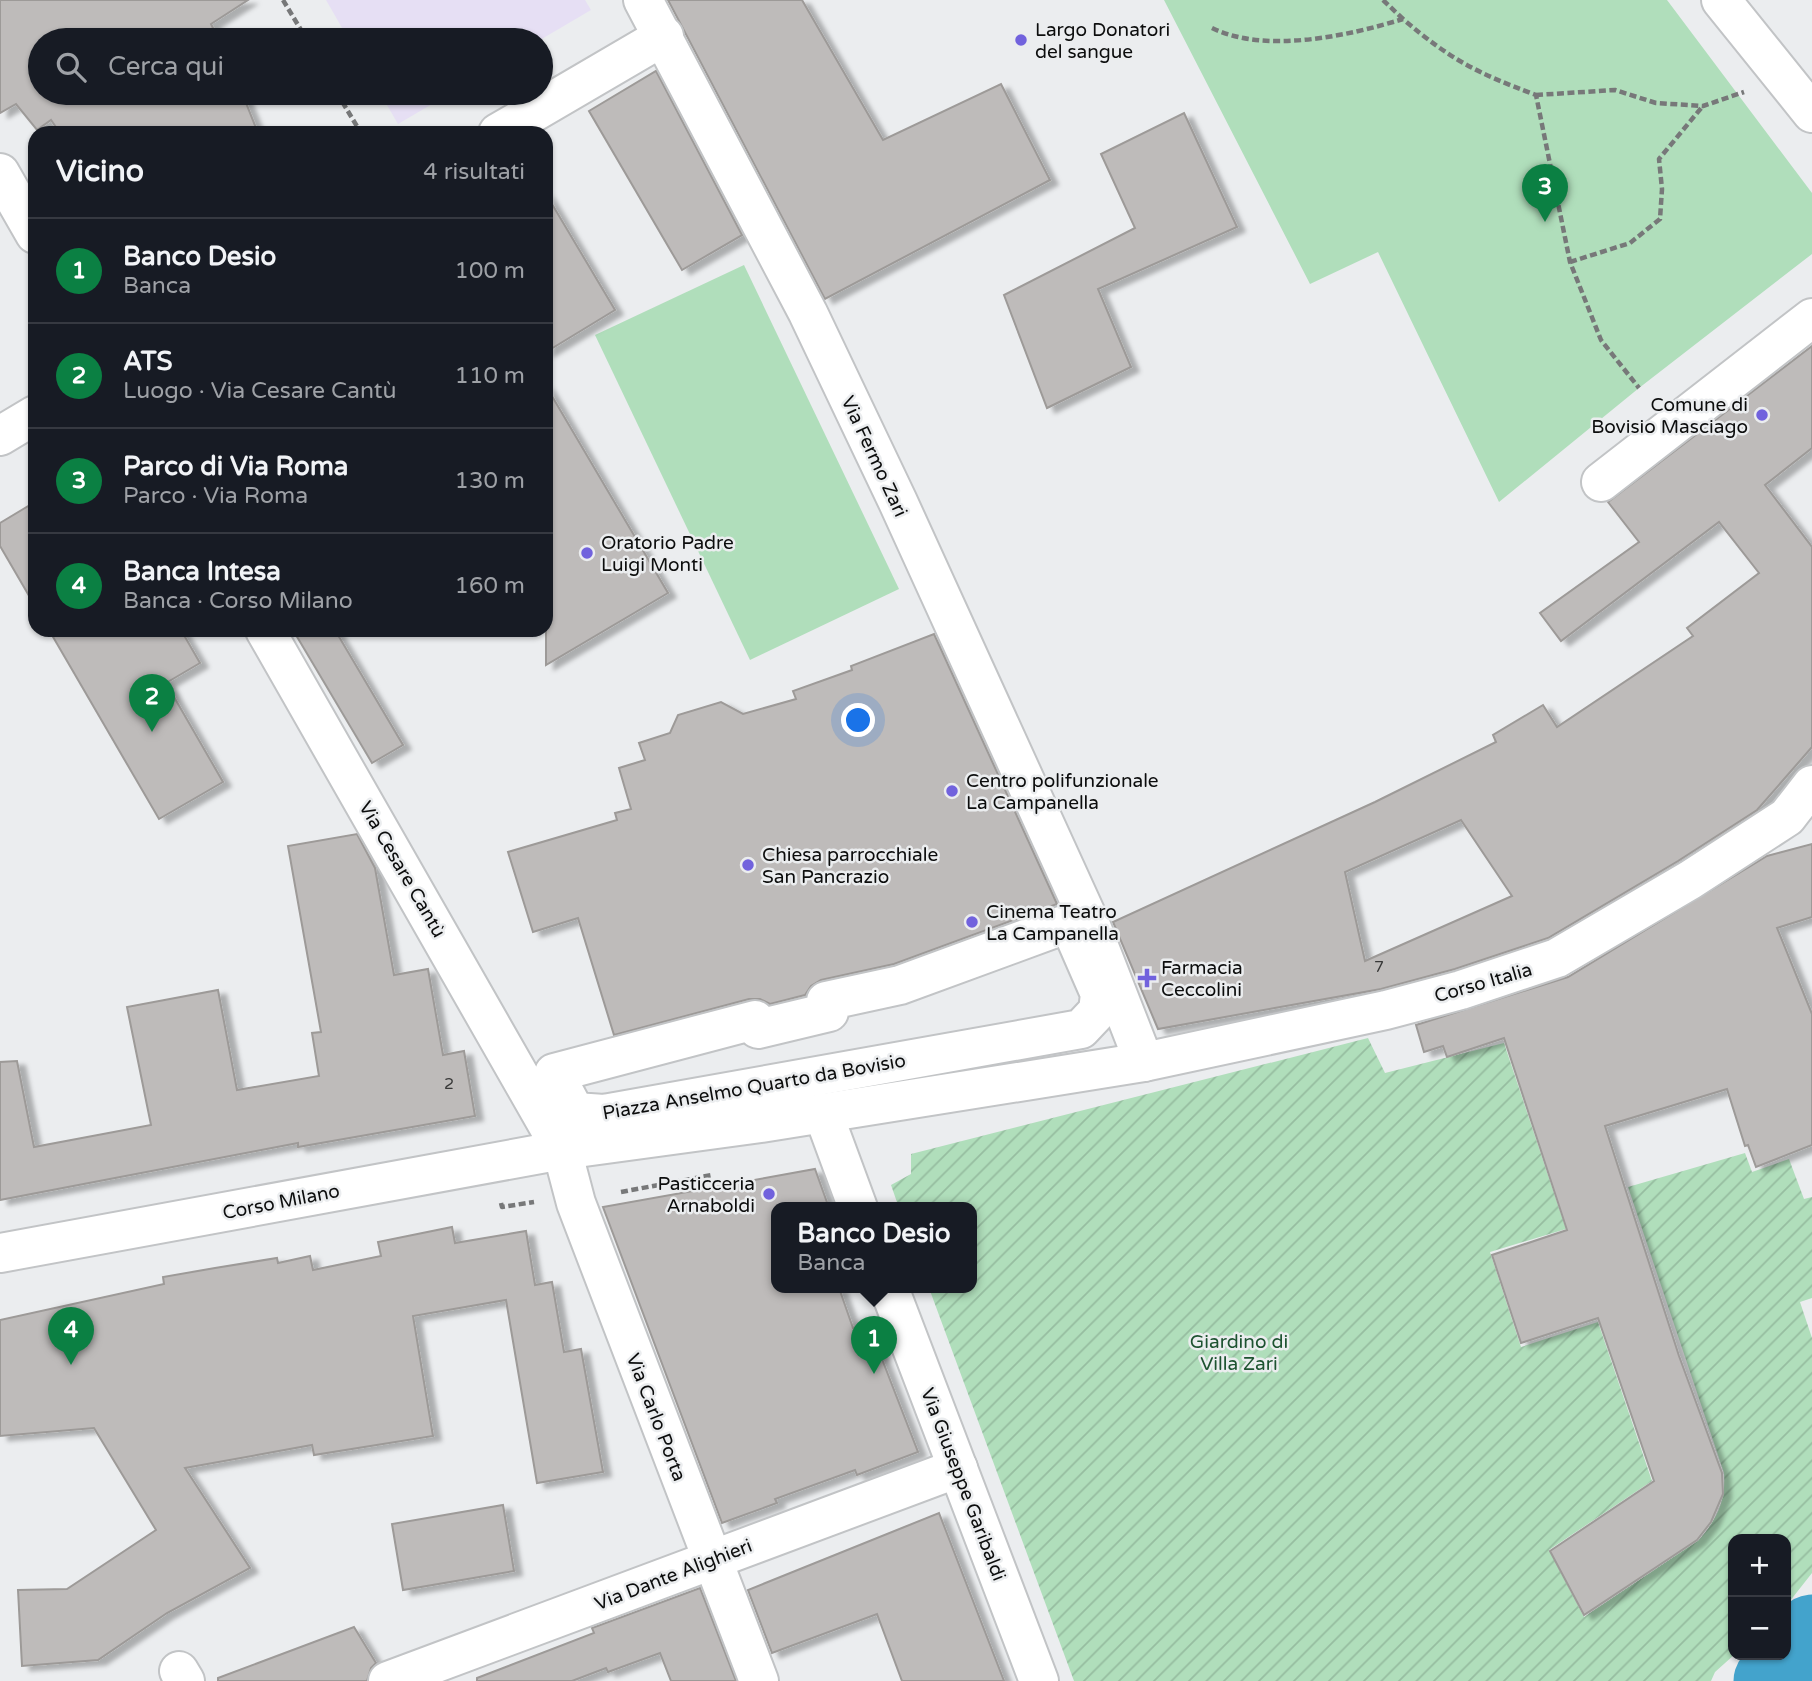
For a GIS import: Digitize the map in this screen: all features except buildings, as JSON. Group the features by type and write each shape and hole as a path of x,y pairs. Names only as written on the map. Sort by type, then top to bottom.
{"street":[{"name":"Via Fermo Zari","path":"643,0 808,313 1079,922"},
{"path":"1721,0 1812,113"},
{"path":"553,101 664,36"},
{"path":"510,126 546,105"},
{"path":"0,173 28,221"},
{"path":"1601,482 1812,318"},
{"path":"0,436 28,419"},
{"name":"Via Cesare Cantù","path":"269,637 562,1150"},
{"name":"Corso Italia","path":"1144,1062 1386,1010 1538,966 1799,820 1812,785"},
{"path":"1079,922 1144,1062"},
{"name":"Piazza Anselmo Quarto da Bovisio","path":"1079,922 1100,994 1098,1011 1081,1029 604,1114 575,1112 554,1073 755,1020 758,1029 829,1012 826,1001 900,985 1079,922"},
{"name":"Piazza Anselmo Quarto da Bovisio","path":"562,1150 823,1113 1144,1062"},
{"path":"823,1113 856,1202"},
{"name":"Corso Milano","path":"0,1254 562,1150"},
{"name":"Via Carlo Porta","path":"562,1150 576,1203 759,1681"},
{"name":"Via Giuseppe Garibaldi","path":"891,1293 1039,1681"},
{"name":"Via Dante Alighieri","path":"388,1681 958,1468"}],"path":[{"path":"283,0 300,28"},
{"path":"1383,0 1443,53 1465,66 1536,95 1615,90 1657,103 1703,106 1739,96 1774,68"},
{"path":"1212,28 1234,39 1259,40 1351,35 1403,19"},
{"path":"1536,95 1570,262 1601,340 1639,387"},
{"path":"344,105 357,126"},
{"path":"1570,262 1630,243 1660,219 1662,189 1659,159 1703,106"},
{"path":"621,1192 715,1174"}],"shaded area":[{"path":"326,0 585,0 591,10 553,32 553,28 342,28"},
{"path":"387,105 430,105 398,124"}],"green space":[{"path":"1164,0 1667,0 1812,193 1812,254 1639,388 1499,502 1378,252 1310,284"},
{"path":"744,265 899,589 750,660 595,335"},
{"name":"Giardino di Villa Zari","path":"1368,1038 1385,1073 1504,1043 1566,1229 1490,1252 1521,1347 1598,1322 1652,1481 1549,1550 1584,1617 1699,1540 1715,1517 1723,1492 1724,1473 1628,1187 1745,1153 1752,1172 1789,1159 1804,1199 1812,1197 1812,1298 1800,1302 1812,1338 1812,1573 1791,1600 1791,1534 1728,1534 1728,1660 1715,1672 1711,1681 1074,1681 931,1293 977,1293 977,1202 897,1202 891,1185 911,1174 911,1154"}],"waterway":[{"path":"1772,1681 1812,1633"}],"place":[{"name":"Largo Donatori del sangue","path":"1021,40"},
{"name":"Parco di Via Roma","path":"1545,222"},
{"name":"Comune di Bovisio Masciago","path":"1762,415"},
{"name":"Oratorio Padre Luigi Monti","path":"587,553"},
{"name":"ATS","path":"152,732"},
{"name":"Centro polifunzionale La Campanella","path":"952,791"},
{"name":"Chiesa parrocchiale San Pancrazio","path":"748,865"},
{"name":"Cinema Teatro La Campanella","path":"972,922"},
{"name":"Farmacia Ceccolini","path":"1147,978"},
{"name":"Pasticceria Arnaboldi","path":"769,1194"},
{"name":"Banca Intesa","path":"71,1365"},
{"name":"Banco Desio","path":"874,1374"}]}
